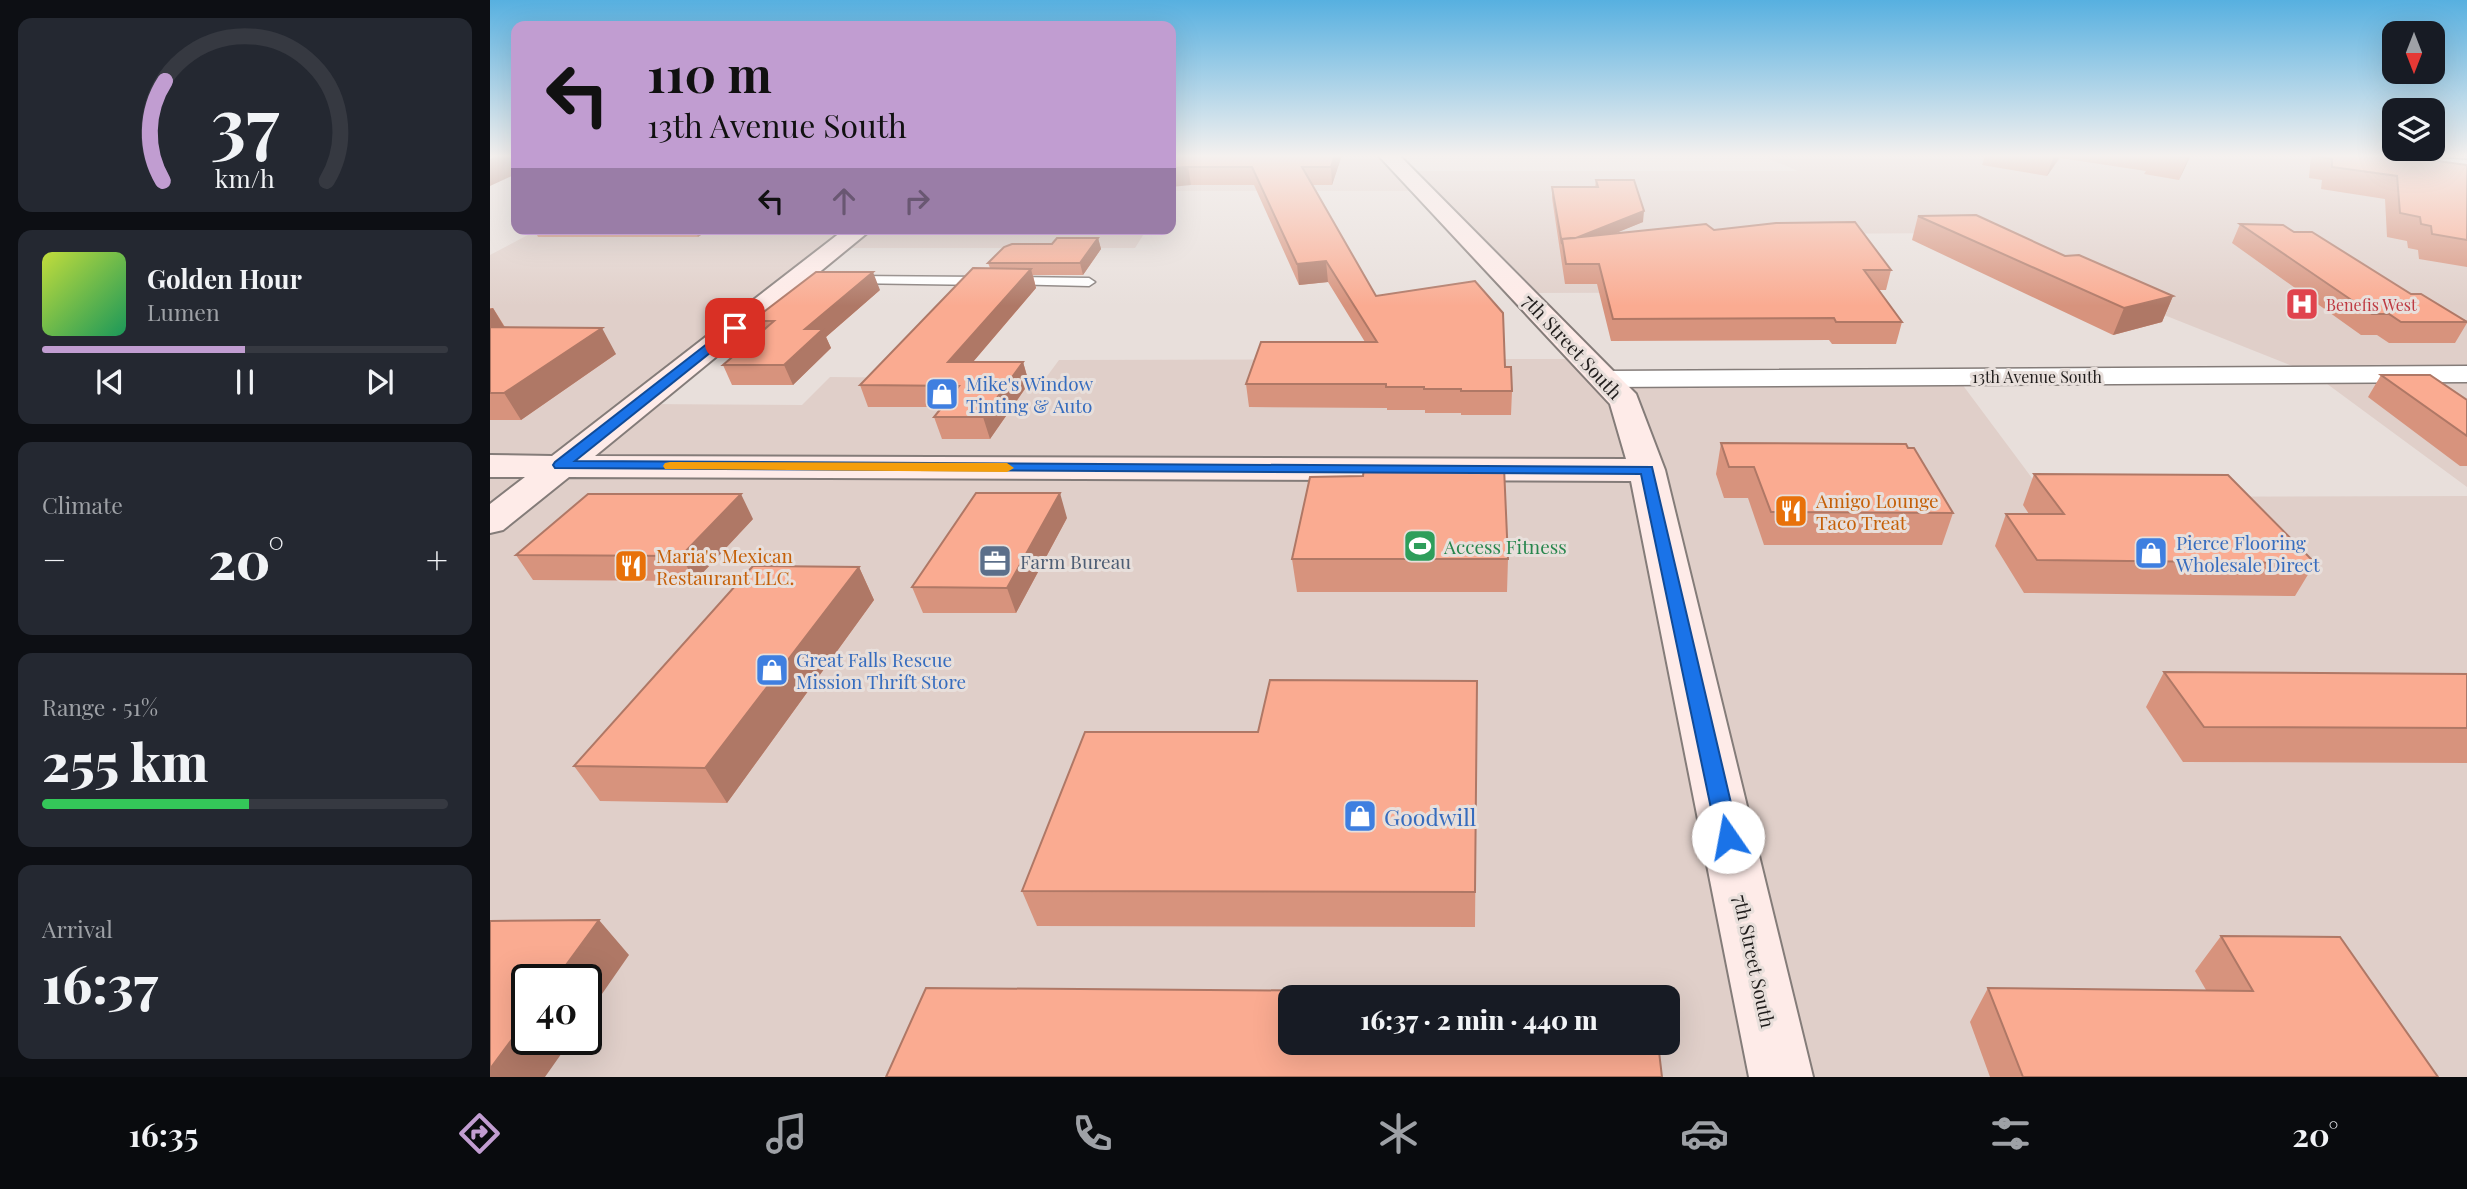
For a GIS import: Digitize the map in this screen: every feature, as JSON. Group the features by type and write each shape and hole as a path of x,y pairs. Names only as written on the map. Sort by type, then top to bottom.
{"street":[{"name":"7th Street South","path":"1437,205 1625,401 1647,470 1781,1077"},
{"path":"490,522 560,465 810,280 854,235"},
{"name":"13th Avenue South","path":"1606,379 2467,374"},
{"path":"490,466 1647,470"}],"lane":[{"path":"838,280 992,281"},
{"path":"1006,281 1090,282"}],"shaded area":[{"name":"Benefis West","path":"1437,205 2467,205 2467,487 2315,375 1958,233 1795,234 1836,292 1522,293"},
{"path":"528,235 1143,235 1135,248 836,248 640,404 802,405 830,377 1045,379 1059,360 1587,359 1606,379 1956,376 2046,497 2467,496 2467,1077 490,1077 490,255"}],"building":[{"path":"1270,205 1324,205 1376,296 1475,281 1503,313 1505,367 1511,367 1512,391 1386,387 1386,384 1246,384 1261,342 1377,342 1326,261 1297,264"},
{"path":"1555,205 1642,205 1644,211 1576,238 1562,239 1562,244"},
{"path":"2399,205 2467,205 2467,240 2432,234 2431,226 2421,224 2420,217 2400,213"},
{"path":"1976,215 2065,256 2079,255 2173,296 2124,308 1918,216"},
{"path":"1855,222 1891,270 1864,270 1902,322 1836,322 1834,318 1613,319 1599,264 1566,264 1562,239 1706,224 1714,230 1776,223"},
{"path":"2240,224 2283,225 2294,232 2312,232 2411,294 2421,294 2467,322 2401,322 2389,314 2372,314"},
{"path":"1057,238 1098,238 1080,263 988,263 1004,247 1012,244 1052,244"},
{"path":"973,268 1031,269 948,362 1023,362 983,417 934,417 959,386 860,385"},
{"path":"816,272 873,272 805,329 823,329 784,365 723,365 774,321 752,321"},
{"path":"490,327 602,328 504,393 490,393"},
{"path":"2381,375 2430,375 2467,400 2467,436"},
{"path":"1721,443 1906,444 1908,448 1914,448 1953,513 1771,512 1754,467 1729,467"},
{"path":"1504,467 1508,559 1292,559 1310,477 1363,476 1364,468"},
{"path":"2034,474 2228,475 2315,563 2037,560 2006,514 2064,514"},
{"path":"976,493 1060,493 1007,588 912,587"},
{"path":"588,494 741,494 681,556 516,555"},
{"path":"753,566 859,567 705,768 574,766"},
{"path":"2164,672 2467,674 2467,728 2204,727"},
{"path":"1270,680 1477,681 1475,892 1022,891 1085,732 1258,732"},
{"path":"599,920 567,964 511,964 511,1041 490,1069 490,921"},
{"path":"2221,936 2340,937 2438,1077 2023,1077 1988,988 2253,991"},
{"path":"926,988 1278,990 1278,1055 1659,1055 1662,1077 886,1077"}],"slow traffic":[{"path":"670,466 1007,468"}],"place":[{"name":"Benefis West","path":"2302,304"},
{"name":"Mike's Window Tinting & Auto","path":"942,394"},
{"name":"Amigo Lounge Taco Treat","path":"1791,511"},
{"name":"Access Fitness","path":"1420,546"},
{"name":"Pierce Flooring Wholesale Direct","path":"2151,553"},
{"name":"Farm Bureau","path":"995,561"},
{"name":"Maria's Mexican Restaurant LLC.","path":"631,566"},
{"name":"Great Falls Rescue Mission Thrift Store","path":"772,670"},
{"name":"Goodwill","path":"1360,816"}],"route":[{"path":"735,328 560,465 1647,470 1728,837"}]}
